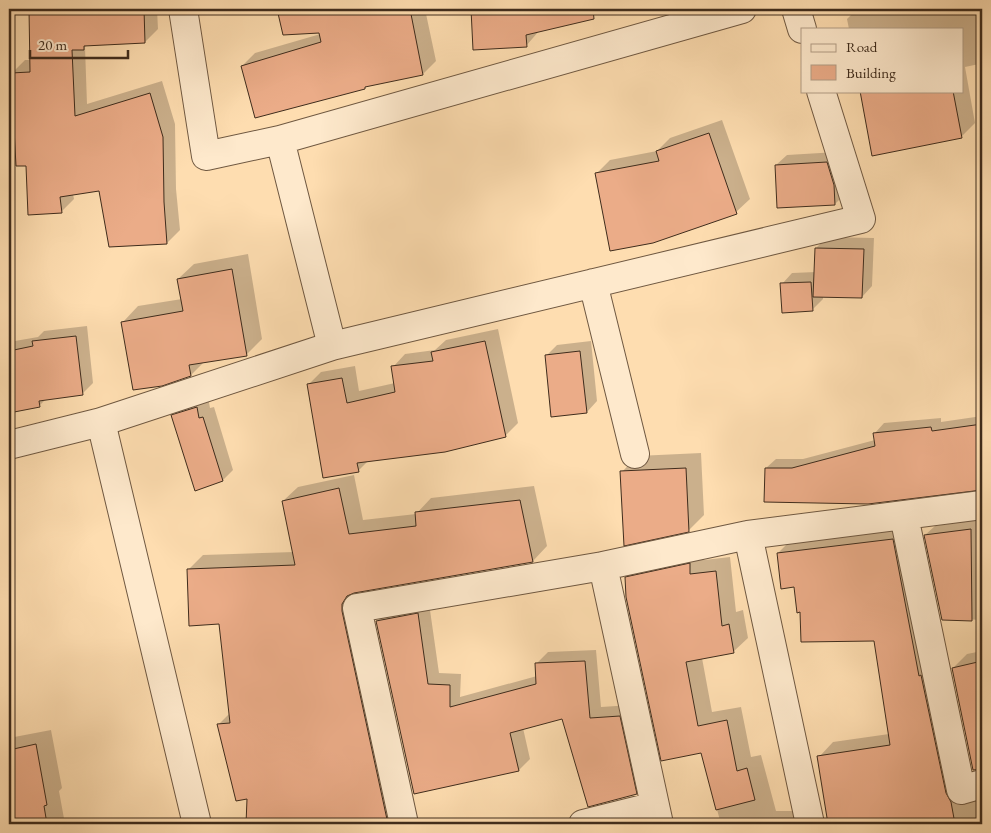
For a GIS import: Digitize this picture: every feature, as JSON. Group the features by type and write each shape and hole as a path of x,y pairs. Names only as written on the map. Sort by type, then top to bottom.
{"street":[{"path":"183,9 206,156 280,140 742,9"},
{"path":"796,9 802,28"},
{"path":"9,445 101,422 332,346 861,219 822,92"},
{"path":"280,140 332,346"},
{"path":"593,283 635,454"},
{"path":"101,422 197,824"},
{"path":"404,824 357,608 603,566 748,536 982,505"},
{"path":"904,516 961,790 982,784"},
{"path":"748,536 810,824"},
{"path":"583,824 657,815 603,566"}],"building":[{"path":"29,9 144,9 145,43 84,46 84,50 72,50 75,116 150,93 163,137 167,244 109,247 99,191 60,197 62,213 28,215 26,166 16,166 11,73 30,72"},
{"path":"277,9 410,9 423,75 365,87 365,89 255,118 241,66 321,42 319,33 283,35"},
{"path":"471,9 593,9 594,19 526,35 527,47 473,50"},
{"path":"860,92 953,92 962,138 872,156"},
{"path":"709,133 737,214 653,243 610,251 595,173 659,161 656,151"},
{"path":"827,162 834,185 835,205 777,208 775,165"},
{"path":"815,248 864,249 862,298 813,297"},
{"path":"232,269 247,356 189,365 191,376 162,386 133,390 121,322 183,311 177,279"},
{"path":"811,282 813,311 782,313 780,283"},
{"path":"76,336 83,395 39,401 40,407 9,413 9,351 33,346 32,341"},
{"path":"485,341 506,437 445,452 357,463 359,472 323,478 307,384 342,378 347,403 395,392 391,366 433,361 431,352"},
{"path":"580,351 587,413 551,417 545,355"},
{"path":"197,407 199,418 203,417 223,481 195,491 171,415"},
{"path":"982,424 982,490 868,504 764,502 765,468 792,468 875,446 873,433 931,427 932,431"},
{"path":"686,468 689,532 624,546 620,471"},
{"path":"339,488 349,534 416,526 415,512 520,500 533,562 354,593 347,596 342,604 342,611 388,824 246,824 247,799 236,801 217,724 230,723 219,624 189,626 187,569 295,565 282,501"},
{"path":"971,529 972,621 942,620 924,535"},
{"path":"893,539 919,676 921,675 946,793 951,802 955,824 828,824 817,756 890,745 874,641 801,642 800,612 797,613 794,587 781,589 777,553"},
{"path":"690,563 690,574 716,571 722,626 729,624 734,653 686,662 698,726 727,720 737,771 747,768 755,800 716,810 701,753 661,761 626,597 625,577"},
{"path":"418,613 428,684 450,685 450,707 536,684 535,663 585,661 590,718 620,716 637,794 588,807 562,719 510,733 519,771 414,794 376,621"},
{"path":"982,661 982,769 973,770 952,668"},
{"path":"36,744 47,805 44,806 47,824 9,824 9,750"}]}
